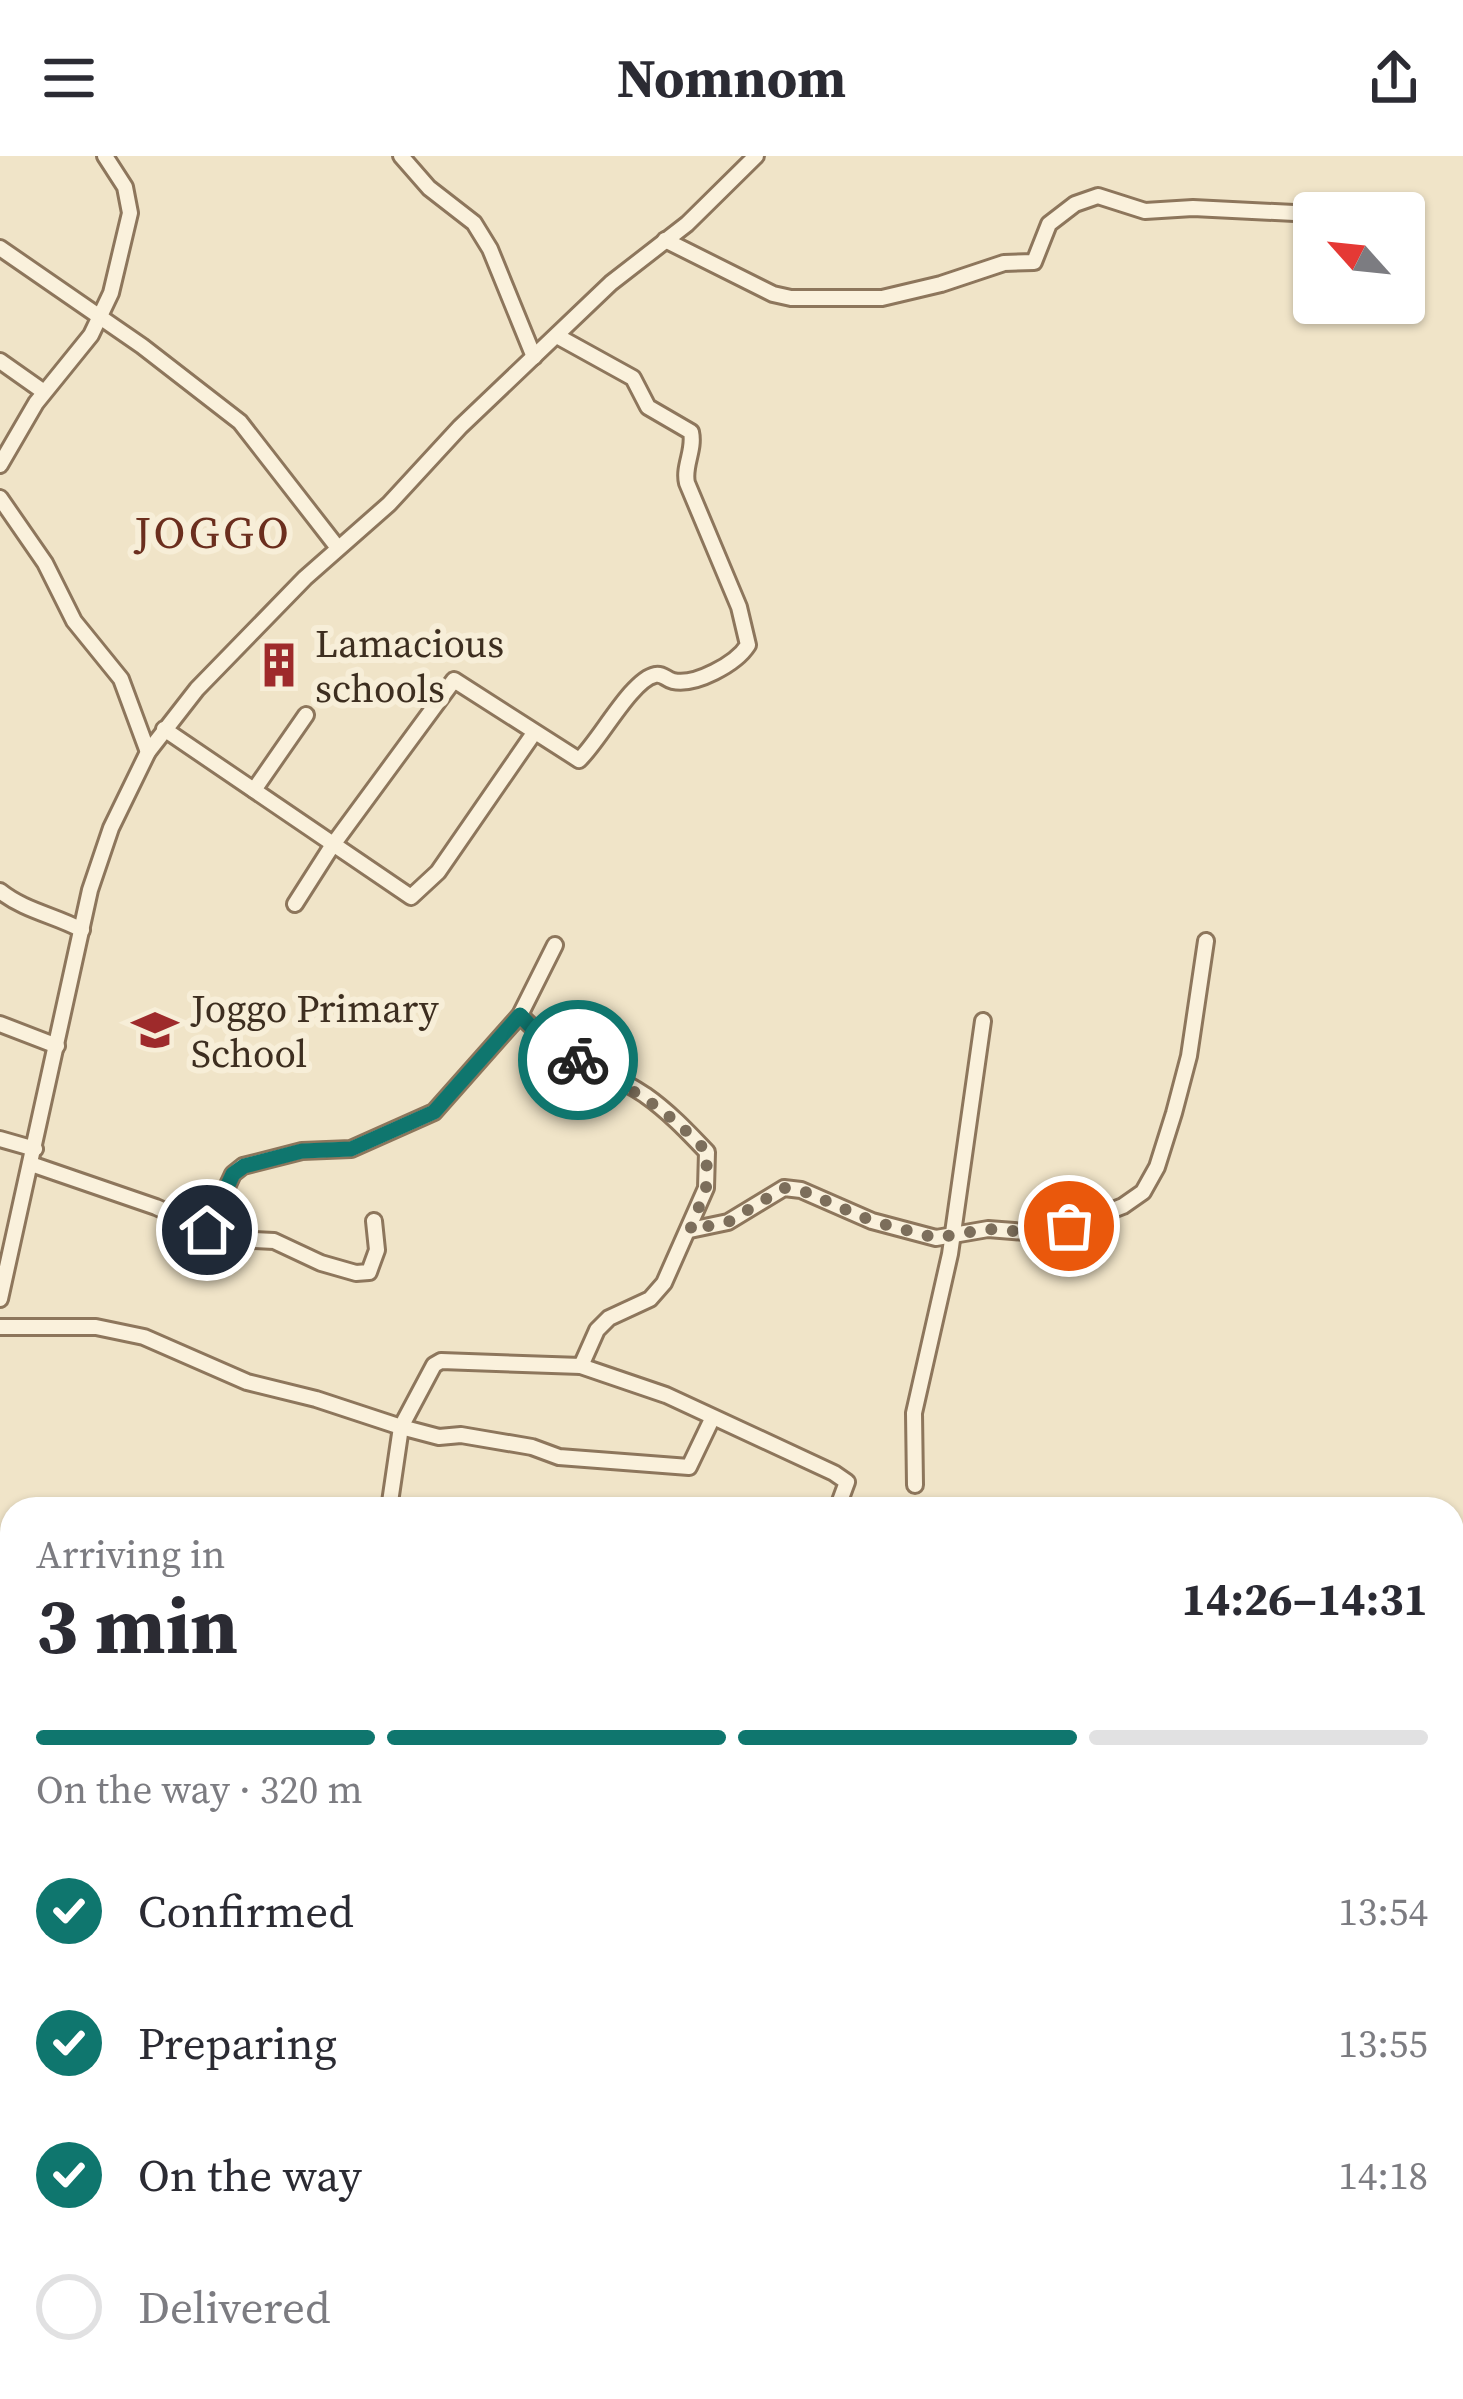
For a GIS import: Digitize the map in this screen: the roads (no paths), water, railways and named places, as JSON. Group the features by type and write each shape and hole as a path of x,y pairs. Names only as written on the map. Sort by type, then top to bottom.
{"street":[{"path":"0,465 44,392 102,317 130,213 125,188 105,156"},
{"path":"401,156 429,188 474,224 490,249 534,357"},
{"path":"0,1299 90,890 112,828 148,752 248,635 389,504 460,427 756,156"},
{"path":"665,241 772,294 858,300 941,284 1004,263 1034,262 1049,224 1075,204 1098,196 1145,212 1193,208 1293,213"},
{"path":"0,248 102,317 240,422 338,548"},
{"path":"295,904 453,680 579,760 649,678 659,674 682,681 727,667 748,645 739,607 685,476 694,443 691,432 648,407 633,378 557,336"},
{"path":"0,361 44,392"},
{"path":"0,498 45,563 74,622 121,679 148,752"},
{"path":"254,790 306,715"},
{"path":"164,729 411,897 438,872 533,734"},
{"path":"0,891 20,906 56,916 82,930"},
{"path":"690,1230 728,1222 784,1188 801,1190 872,1221 936,1238 988,1229 1052,1234 1123,1206 1143,1192 1157,1167 1189,1056 1206,941"},
{"path":"207,1230 233,1174 244,1166 302,1151 351,1149 434,1112 520,1015 555,945"},
{"path":"520,1015 546,1042 642,1093 707,1152 706,1189 664,1283 650,1299 608,1318 597,1330 581,1366"},
{"path":"915,1485 914,1413 951,1237 983,1021"},
{"path":"0,1024 57,1046"},
{"path":"0,1139 207,1230 232,1239 274,1241 321,1263 369,1272 377,1250 374,1221"},
{"path":"0,1327 96,1327 144,1336 247,1382 401,1427 439,1437 461,1435 532,1447 559,1457 688,1467 712,1419"},
{"path":"391,1497 401,1427 441,1360 581,1366 666,1395 834,1473 847,1482 841,1497"}],"place":[{"name":"Lamacious schools","path":"279,665"},
{"name":"Joggo Primary School","path":"155,1030"}],"district":[{"name":"JOGGO","path":"213,532"}]}
